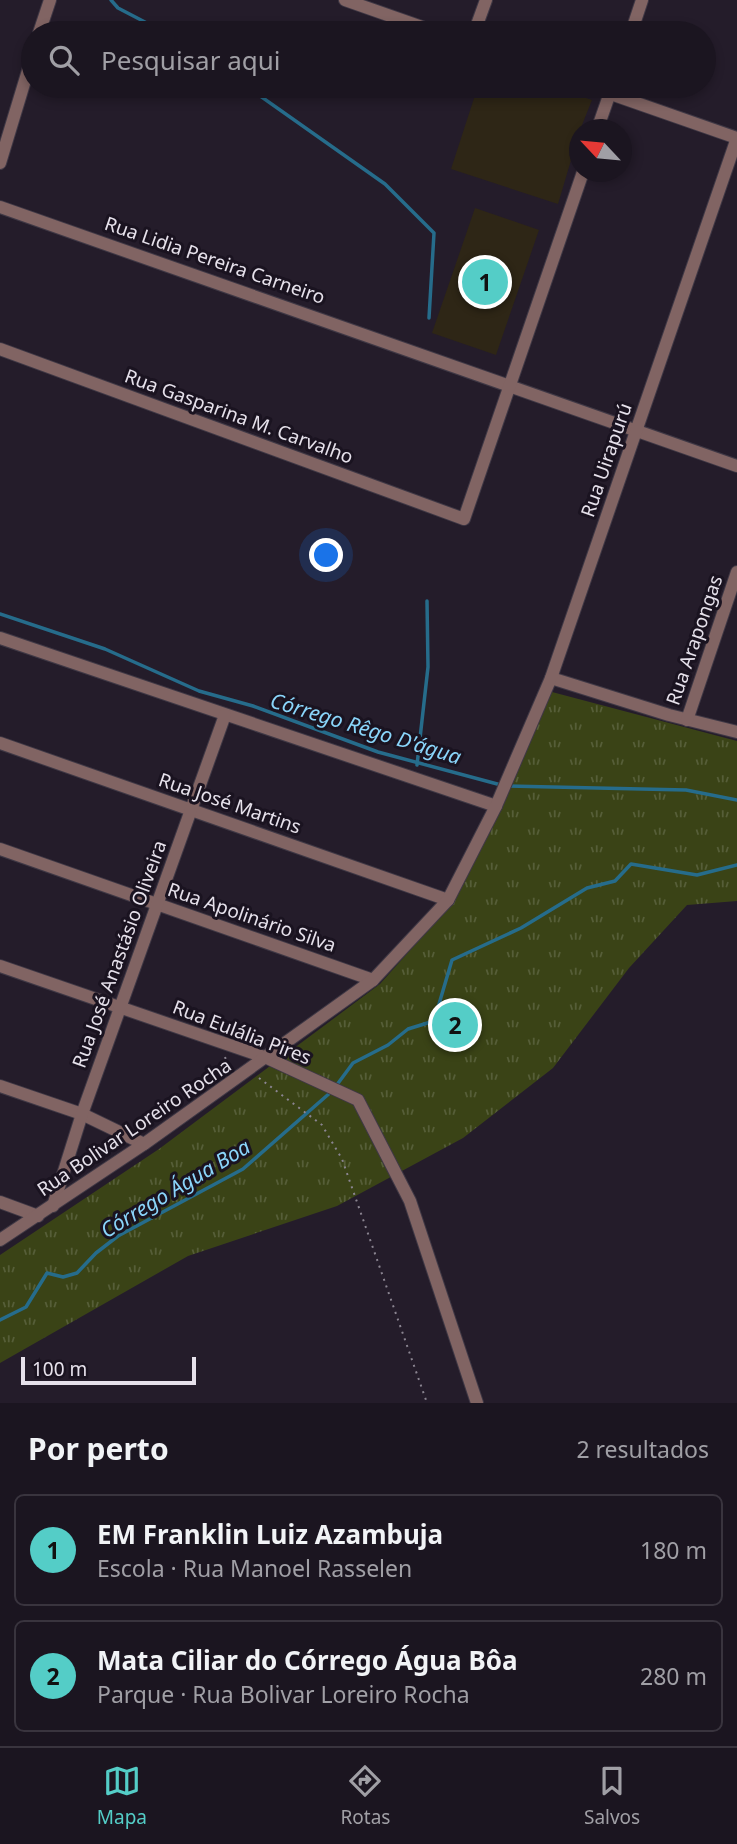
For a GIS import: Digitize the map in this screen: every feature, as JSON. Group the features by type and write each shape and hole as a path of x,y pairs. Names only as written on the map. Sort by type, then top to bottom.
{"street":[{"path":"43,21 50,0"},
{"path":"346,0 405,21"},
{"path":"478,21 486,0"},
{"path":"635,21 642,0"},
{"path":"0,163 21,94"},
{"path":"601,119 608,98"},
{"path":"634,98 737,138"},
{"name":"Rua Uirapurú","path":"502,792 551,678 737,138"},
{"path":"510,384 580,182"},
{"name":"Rua Lidia Pereira Carneiro","path":"0,207 417,351 737,466"},
{"name":"Rua Gasparina M. Carvalho","path":"0,349 464,519 510,384"},
{"name":"Rua Arapongas","path":"685,720 737,572"},
{"path":"0,638 496,806"},
{"path":"551,678 685,720 737,732"},
{"name":"Rua José Anastásio Oliveira","path":"53,1206 82,1114 225,715"},
{"name":"Rua José Martins","path":"0,743 448,900"},
{"name":"Rua Bolivar Loreiro Rocha","path":"0,1240 267,1059 373,980 448,900 502,792"},
{"name":"Rua Apolinário Silva","path":"0,849 373,980"},
{"name":"Rua Eulália Pires","path":"0,965 267,1059 358,1100 410,1200 477,1403"},
{"path":"0,1086 82,1114 144,1144"},
{"path":"0,1202 38,1216"}],"path":[{"path":"219,1043 234,1082"},
{"path":"255,1075 322,1125 342,1159 426,1403"}],"shaded area":[{"path":"474,98 592,100 584,119 569,119 569,167 558,204 451,169"},
{"path":"475,208 539,230 496,355 432,333"}],"green space":[{"path":"552,692 737,741 737,901 687,905 629,968 553,1068 463,1138 337,1206 188,1256 0,1363 0,1255 159,1149 380,984 454,901"}],"waterway":[{"path":"111,0 118,8 143,21"},
{"path":"263,98 385,184 434,233 429,318"},
{"path":"417,765 428,667 427,601"},
{"name":"Córrego Rêgo D'água","path":"0,614 105,649 199,691 253,706 378,752 501,785"},
{"name":"Córrego Rêgo D'água","path":"508,786 686,790 737,800"},
{"name":"Córrego Água Boa","path":"336,1086 353,1063 388,1045 408,1029 434,1021 452,960 521,928 587,888 615,881 631,864 697,875 737,865"},
{"name":"Córrego Água Boa","path":"0,1320 26,1307 47,1273 63,1277 77,1273 96,1253 118,1236 243,1169 331,1092"}],"place":[{"name":"EM Franklin Luiz Azambuja","path":"485,282"},
{"name":"Mata Ciliar do Córrego Água Bôa","path":"455,1025"}]}
